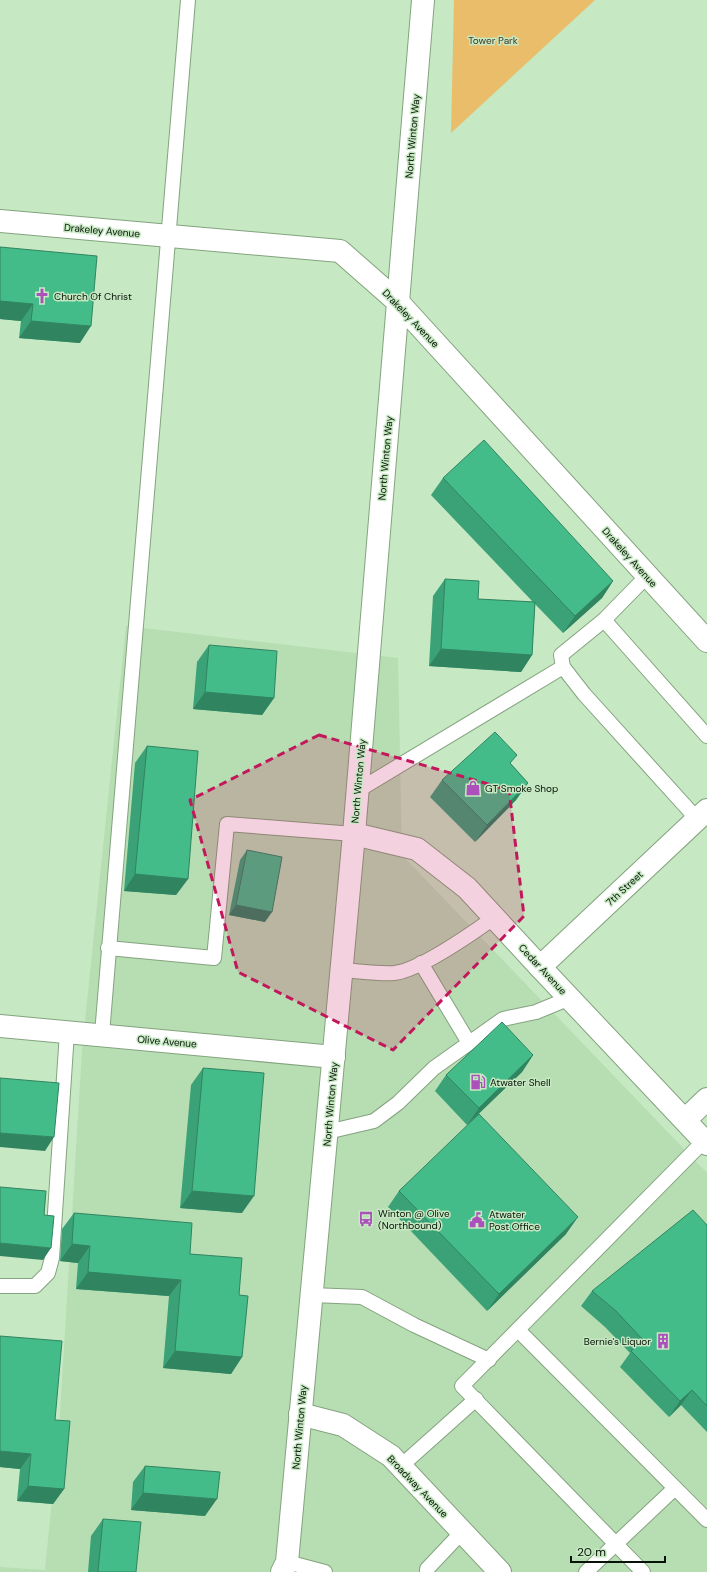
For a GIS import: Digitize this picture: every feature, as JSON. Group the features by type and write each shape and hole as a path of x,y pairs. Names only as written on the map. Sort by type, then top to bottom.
{"main road":[{"name":"North Winton Way","path":"287,1569 354,834 424,0"},
{"name":"Drakeley Avenue","path":"0,221 340,250 398,302 707,642"},
{"name":"7th Street","path":"540,967 702,814"},
{"name":"Cedar Avenue","path":"354,834 417,850 467,888 706,1143"},
{"name":"Olive Avenue","path":"0,1026 102,1034 334,1057"},
{"path":"685,1120 707,1099"},
{"name":"Broadway Avenue","path":"300,1414 343,1425 391,1456 500,1572"}],"lane":[{"path":"102,1034 188,0"},
{"path":"647,576 604,620 561,655 563,667 584,694 702,814"},
{"path":"604,620 707,736"},
{"path":"357,791 563,667"},
{"path":"108,948 214,958 227,824 354,834"},
{"path":"342,970 394,973 414,968 478,930 495,917"},
{"path":"421,963 469,1043"},
{"path":"327,1132 374,1121 398,1104 434,1068 503,1019 536,1012 570,998"},
{"path":"0,1286 35,1286 48,1273 52,1258 67,1032"},
{"path":"643,1572 462,1386 706,1143"},
{"path":"311,1295 362,1297 414,1325 489,1360"},
{"path":"518,1330 707,1520"},
{"path":"401,1466 476,1400"},
{"path":"586,1572 675,1488"},
{"path":"427,1572 427,1569 462,1532"},
{"path":"287,1569 325,1572"}],"highlighted area":[{"path":"319,735 509,790 524,916 393,1050 238,972 190,800"}],"shaded area":[{"path":"126,626 398,658 402,855 707,1173 707,1572 0,1572 0,1567 45,1570 59,1430 82,1050"}],"green space":[{"name":"Tower Park","path":"454,0 595,0 451,133"}],"building":[{"name":"Church Of Christ","path":"0,247 97,256 91,326 31,321 33,304 0,301"},
{"path":"484,440 613,581 575,616 443,478"},
{"path":"445,579 479,581 478,599 535,602 532,655 441,649"},
{"path":"209,645 277,651 274,698 205,692"},
{"name":"GT Smoke Shop","path":"495,732 517,755 510,763 528,783 487,825 442,780"},
{"path":"147,746 198,751 188,879 135,874"},
{"path":"247,850 282,857 272,912 236,905"},
{"name":"Atwater Shell","path":"502,1022 533,1055 479,1108 446,1075"},
{"path":"203,1068 264,1073 254,1196 192,1191"},
{"path":"0,1078 59,1083 54,1137 0,1133"},
{"name":"Atwater Post Office","path":"479,1114 578,1217 499,1294 399,1191"},
{"path":"0,1187 46,1191 44,1215 54,1216 51,1248 0,1243"},
{"name":"Bernie's Liquor","path":"693,1210 707,1225 707,1406 692,1390 680,1401 631,1351 643,1340 616,1311 592,1291"},
{"path":"74,1213 192,1223 190,1254 242,1258 239,1295 248,1296 242,1357 175,1351 181,1280 88,1272 90,1246 72,1244"},
{"path":"0,1336 62,1341 55,1420 70,1421 64,1489 28,1486 31,1454 0,1451"},
{"path":"145,1466 220,1472 217,1499 143,1493"},
{"path":"103,1519 141,1522 136,1572 98,1572"}],"place":[{"name":"Church Of Christ","path":"42,296"},
{"name":"GT Smoke Shop","path":"473,788"},
{"name":"Atwater Shell","path":"478,1082"},
{"name":"Winton @ Olive (Northbound)","path":"366,1219"},
{"name":"Atwater Post Office","path":"477,1220"},
{"name":"Bernie's Liquor","path":"663,1341"}]}
